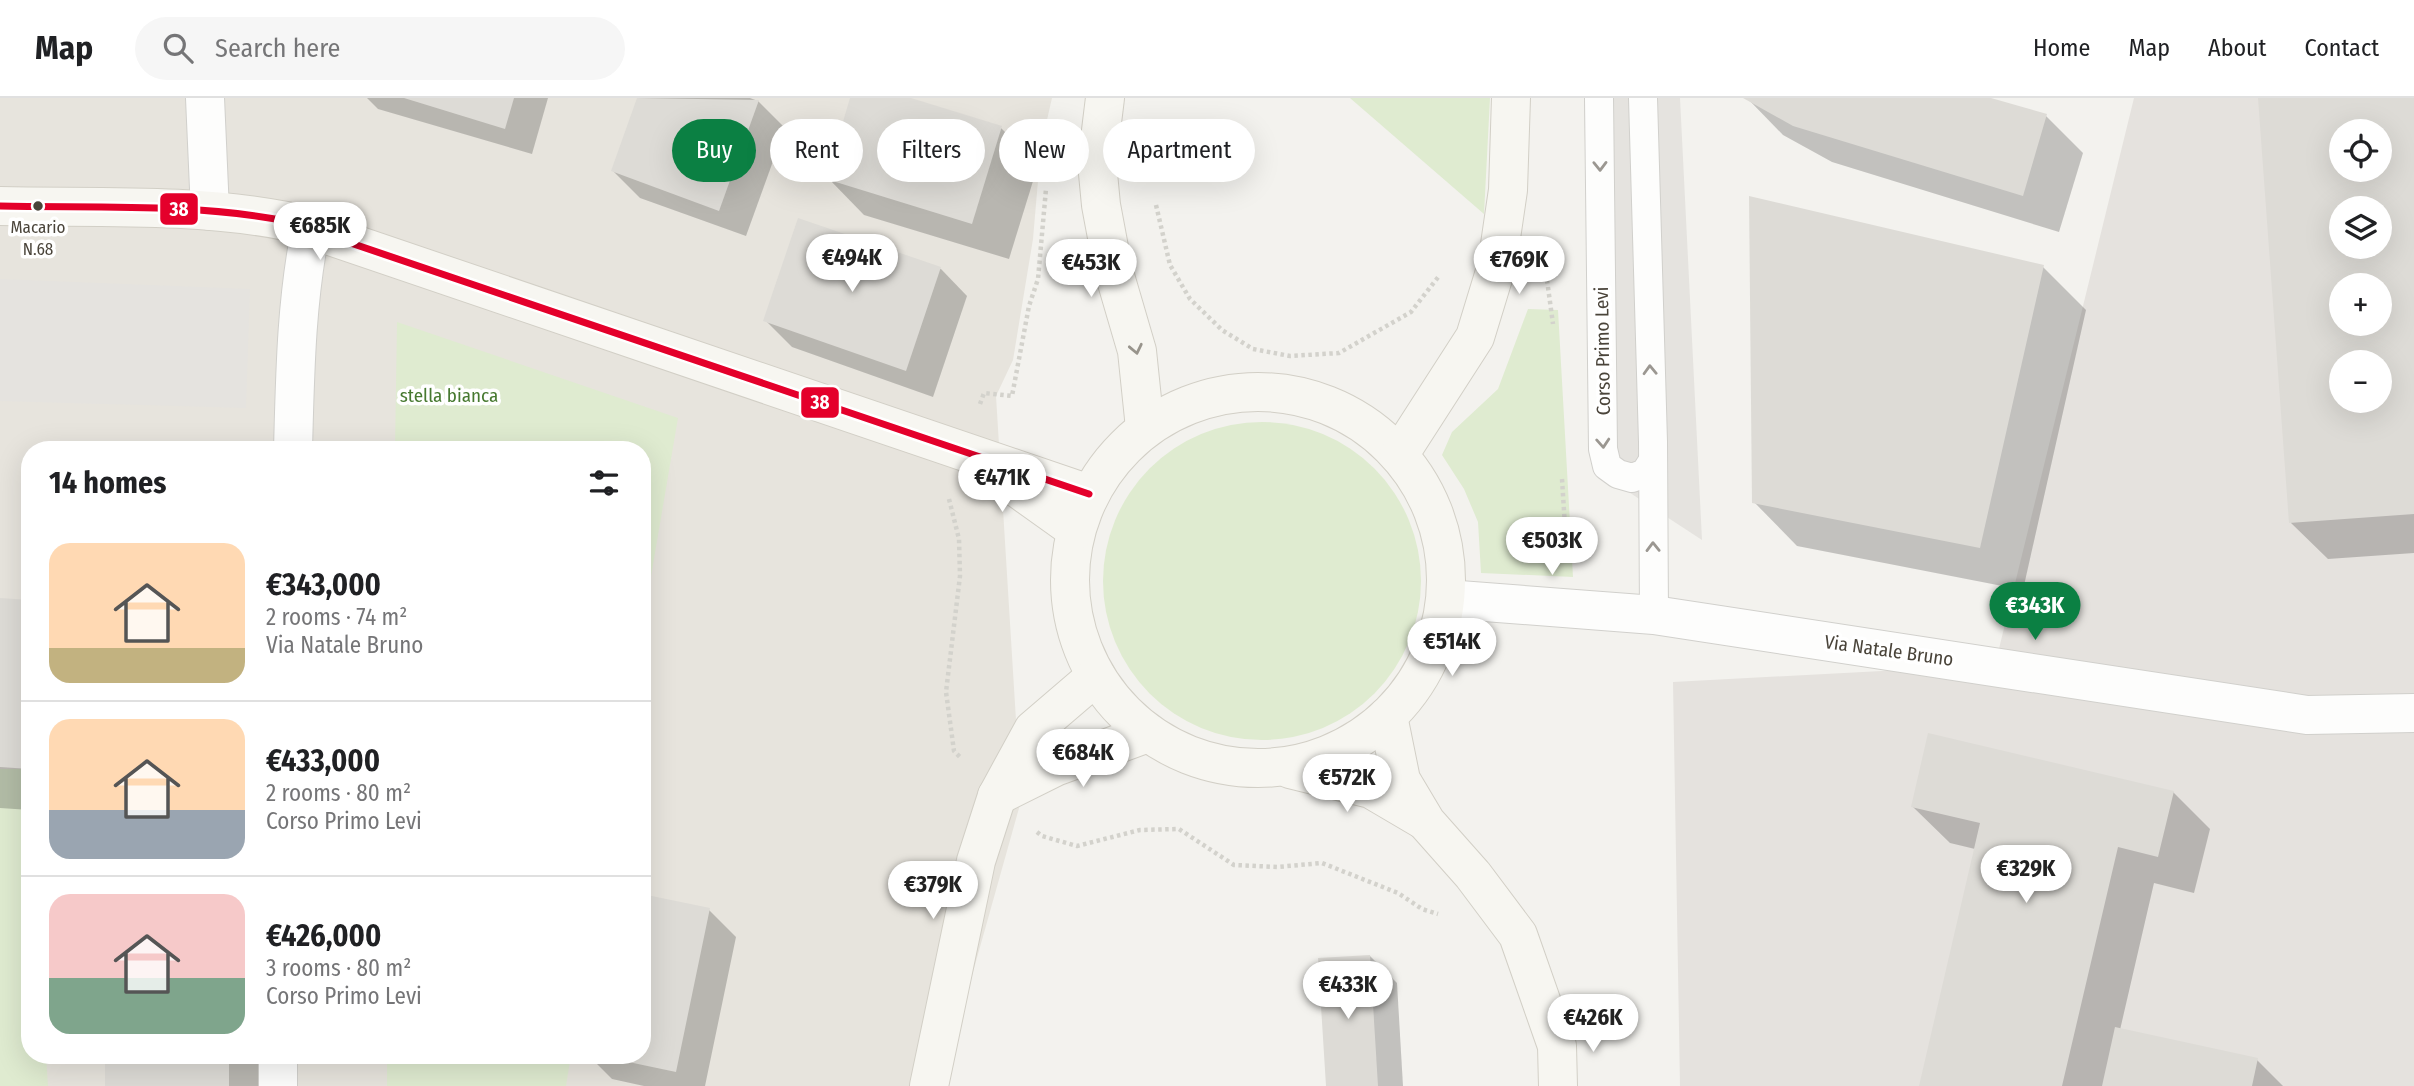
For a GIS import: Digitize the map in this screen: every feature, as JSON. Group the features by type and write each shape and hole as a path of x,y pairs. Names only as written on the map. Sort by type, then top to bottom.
{"main road":[{"path":"1105,98 1097,163 1101,205 1113,270 1137,351 1145,428"},
{"path":"1399,455 1475,337 1497,265 1508,190 1511,98"},
{"path":"0,206 209,211 248,214 311,228 1089,494"},
{"path":"1249,390 1304,396 1357,418 1399,455 1428,497 1444,547 1446,599 1434,649 1409,694 1372,731 1330,755 1284,767 1237,768 1191,757 1148,733 1119,707 1096,676 1076,629 1069,579 1076,530 1089,494 1112,460 1145,428 1194,402 1249,390"},
{"path":"963,449 1076,530"},
{"path":"929,1086 976,861 997,796 1033,730 1096,676"},
{"path":"1388,716 1401,780 1426,822 1473,875 1518,935 1558,1046 1558,1086"},
{"path":"997,796 1055,767 1148,733"},
{"path":"1284,767 1371,789 1426,822"}],"street":[{"path":"205,98 209,211"},
{"path":"293,441 295,364 302,272 311,228"},
{"name":"Via Natale Bruno","path":"1446,599 1654,615 1982,663 2307,715 2414,713"},
{"path":"1558,1046 1574,1086"},
{"path":"278,1064 278,1086"}],"lane":[{"name":"Corso Primo Levi","path":"1599,98 1603,449 1607,466 1618,474 1632,478 1645,472 1652,462"},
{"path":"1643,98 1654,615"}],"path":[{"path":"1046,183 1038,279 1029,306 1012,396 984,393 963,449 948,502 959,539 960,576 946,692 954,751 997,796 1042,836 1077,846 1140,830 1179,829 1234,865 1277,867 1322,863 1398,893 1422,909 1439,914 1453,904 1473,875"},
{"path":"1154,200 1170,265 1190,299 1222,330 1253,349 1290,356 1339,353 1411,312 1437,277 1467,251 1497,265 1546,273 1553,327"},
{"path":"1562,474 1570,608"}],"shaded area":[{"path":"0,98 1052,98 1047,119 999,119 999,182 1038,182 1033,239 1013,360 996,396 1021,801 941,1086 0,1086"},
{"path":"1584,98 1680,98 1702,540 1592,468"},
{"path":"2134,98 2414,98 2414,1086 1680,1086 1673,682 1995,665"},
{"path":"0,279 250,289 246,408 0,401"}],"green space":[{"path":"1350,98 1490,98 1484,214"},
{"path":"1528,309 1558,310 1573,577 1481,573 1478,522 1464,489 1442,455 1452,432 1498,389"},
{"name":"stella bianca","path":"397,322 678,418 651,576 651,441 395,441"},
{"path":"1262,422 1293,425 1323,434 1363,458 1385,480 1409,520 1418,550 1421,581 1418,612 1409,642 1385,682 1363,704 1323,728 1293,737 1262,740 1231,737 1201,728 1161,704 1139,682 1115,642 1106,612 1103,581 1106,550 1115,520 1139,480 1161,458 1201,434 1231,425"},
{"path":"0,769 21,769 21,1064 47,1064 48,1086 0,1086"},
{"path":"387,1064 570,1064 566,1086 387,1086"}],"building":[{"path":"404,98 514,98 505,129"},
{"path":"637,98 759,100 752,119 672,119 672,182 729,182 719,211 611,171"},
{"path":"850,98 911,98 979,119 877,119 877,182 985,182 972,224 836,182 863,182 863,119 844,119"},
{"path":"1743,98 1991,98 2047,114 2023,196 1793,126"},
{"path":"2258,98 2414,98 2414,514 2289,523"},
{"path":"985,121 999,125 999,136 985,182"},
{"path":"1749,196 2044,265 1980,548 1752,503"},
{"path":"798,218 941,267 906,371 763,321"},
{"path":"0,598 21,599 21,768 0,767"},
{"path":"1928,733 2174,791 2158,857 2118,847 2062,1086 1919,1086 1980,823 1911,807"},
{"path":"651,896 710,908 676,1072 638,1064 651,1064"},
{"path":"1370,955 1378,1086 1326,1086 1318,958"},
{"path":"2115,1027 2258,1058 2252,1086 2102,1086"},
{"path":"105,1064 229,1064 229,1086 105,1086"}],"transit line":[{"name":"38","path":"0,206 180,209 286,221 1089,494"}],"place":[{"name":"Macario N.68","path":"38,206"}]}
